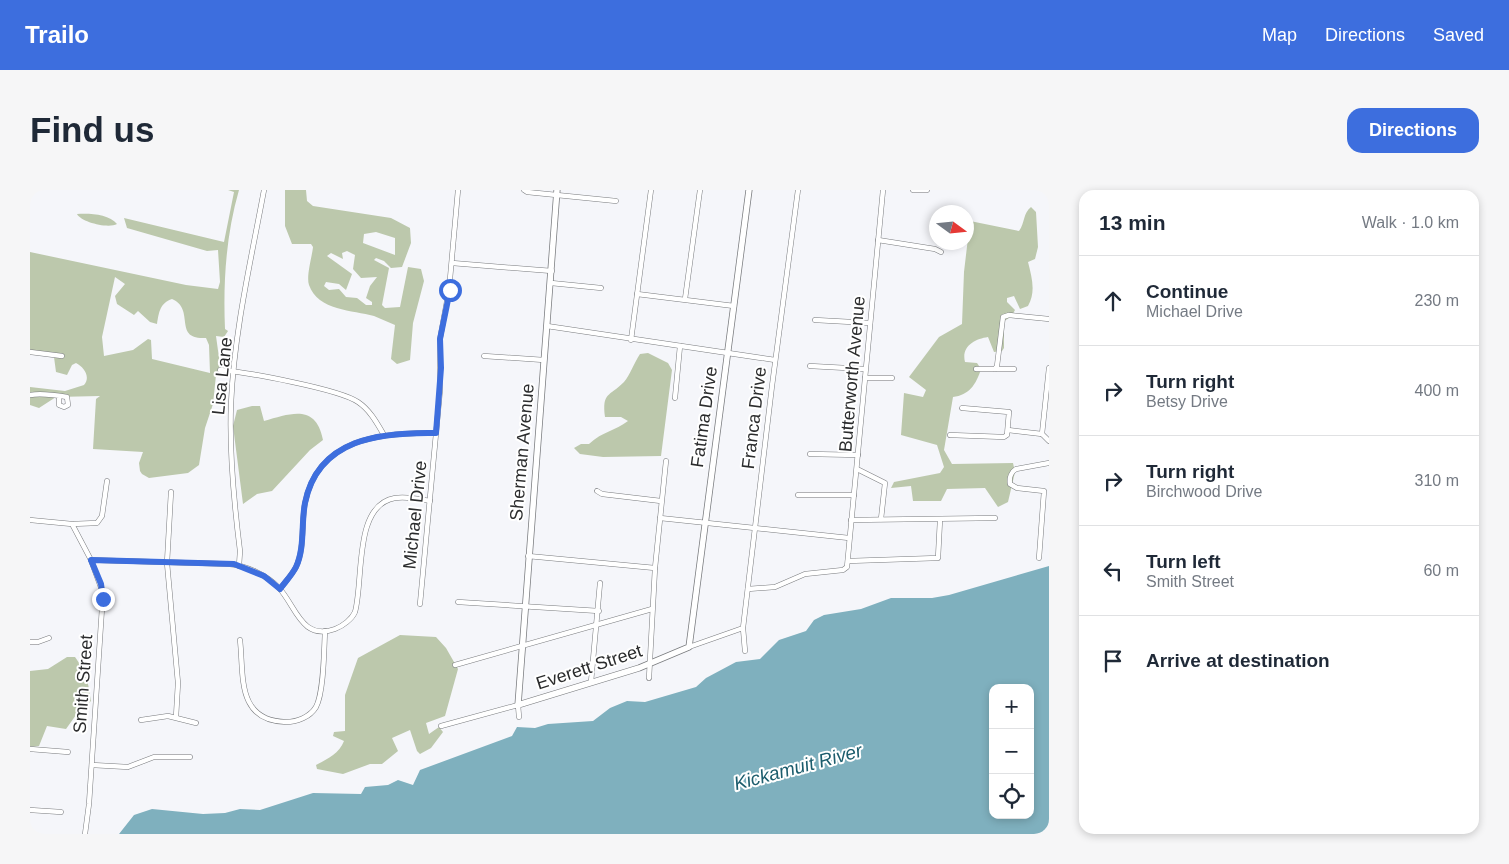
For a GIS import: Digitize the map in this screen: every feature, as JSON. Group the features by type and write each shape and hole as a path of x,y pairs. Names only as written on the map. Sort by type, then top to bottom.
{"street":[{"name":"Lisa Lane","path":"239,566 240,551 231,424 234,371 264,190"},
{"name":"Michael Drive","path":"420,604 441,368 440,339 450,290 458,190"},
{"path":"524,190 616,201"},
{"path":"631,340 651,190"},
{"path":"684,299 700,190"},
{"name":"Fatima Drive","path":"688,647 749,190"},
{"name":"Franca Drive","path":"745,651 743,628 775,360 798,190"},
{"name":"Butterworth Avenue","path":"848,561 883,190"},
{"path":"913,190 927,190"},
{"name":"Sherman Avenue","path":"519,717 518,705 528,556 557,193"},
{"path":"878,240 935,249 940,252"},
{"path":"452,263 552,271"},
{"path":"551,283 601,288"},
{"path":"637,294 734,306"},
{"path":"994,369 997,366 1002,318 1009,315 1049,319"},
{"path":"815,320 870,323"},
{"path":"547,326 775,360"},
{"path":"675,398 680,346"},
{"path":"30,352 62,356"},
{"path":"484,356 544,360"},
{"path":"810,366 865,369"},
{"path":"1042,434 1049,368"},
{"path":"976,370 1014,369"},
{"path":"220,370 234,371 348,397 368,411 384,435"},
{"path":"865,378 892,378"},
{"path":"30,395 59,396"},
{"path":"950,435 1004,437 1008,430 1009,412 1007,411 962,408"},
{"path":"1008,430 1042,434 1049,441"},
{"path":"280,589 297,566 308,492 321,467 333,454 344,447 384,435 436,433"},
{"path":"810,454 858,455"},
{"path":"649,678 655,568 666,461"},
{"path":"1039,558 1044,491 1017,488 1010,484 1010,481 1012,471 1016,468 1049,463"},
{"path":"857,469 882,481 885,489 881,519"},
{"path":"30,520 95,524 100,520 107,481"},
{"path":"597,491 602,494 661,501"},
{"path":"171,492 168,563 178,683 176,717"},
{"path":"798,495 854,495"},
{"path":"91,560 239,566 264,576 280,589 302,622 316,630 326,631 339,628 354,614 359,592 366,526 373,510 392,498 430,501"},
{"path":"660,518 755,530 849,538"},
{"path":"851,520 995,518"},
{"path":"748,589 775,587 805,574 843,570 848,561 938,558 940,520"},
{"name":"Smith Street","path":"72,524 91,560 103,593 92,765 85,834"},
{"path":"528,556 655,568"},
{"path":"591,682 599,611 600,583"},
{"path":"458,602 599,611"},
{"path":"455,666 652,609"},
{"name":"Everett Street","path":"441,726 518,705 649,664 688,647 743,628"},
{"path":"240,640 242,682 250,703 260,714 269,719 290,722 306,717 316,705 326,631"},
{"path":"30,642 38,642 49,638"},
{"path":"141,720 168,716 196,723"},
{"path":"30,749 68,752"},
{"path":"92,765 128,767 154,757 190,757"},
{"path":"30,810 61,812"}],"green space":[{"path":"228,190 239,190 231,224 226,259 224,311 225,329 228,331 224,337 216,336 220,365 216,375 213,404 205,428 199,465 188,473 149,478 140,471 139,463 143,452 93,449 96,399 100,396 56,397 39,408 30,405 30,387 65,391 84,385 87,376 82,367 76,363 72,365 67,375 56,372 54,357 63,355 30,350 30,252 186,285 218,289 220,282 218,250 207,251 127,228 124,218 224,242 234,192","holes":["115,277 125,284 115,296 117,304 134,315 138,311 150,322 157,324 161,309 168,301 172,299 179,304 183,310 190,334 206,338 209,345 210,373 152,359 151,340 148,339 133,350 104,356 102,337"]},
{"path":"285,190 306,190 307,201 313,206 391,218 410,228 411,243 402,267 391,268 384,261 376,258 374,260 389,268 382,305 385,308 400,307 408,267 421,269 424,281 413,323 410,360 397,364 391,359 395,325 374,316 328,305 314,294 309,285 308,277 313,247 311,244 292,244 285,226","holes":["376,232 395,238 395,255 363,243 364,234","347,251 355,255 353,269 361,278 377,277 370,286 366,298 372,302 372,305 366,305 357,298 346,297 339,289 329,290 324,286 326,282 339,284 346,290 352,274 327,256 331,253 343,259 342,253"]},
{"path":"1031,207 1036,212 1038,247 1035,259 1028,262 1032,285 1030,301 1028,306 1020,309 1014,296 1007,298 1007,302 1015,310 1011,317 1004,321 1004,348 1002,351 994,352 988,337 970,344 967,348 964,356 965,362 977,363 981,369 977,380 968,391 953,397 944,450 952,464 1013,463 1015,472 1008,502 998,507 985,488 947,489 941,501 913,501 911,486 891,488 894,482 940,473 944,467 937,445 901,435 904,393 923,397 926,390 909,377 939,337 962,324 964,272 967,250 974,250 974,222 1019,231 1028,209"},
{"path":"77,214 104,216 117,224 108,226 95,224 84,220"},
{"path":"648,353 668,363 672,370 661,456 603,457 580,454 574,448 581,444 589,444 599,436 628,421 621,417 605,417 606,399 624,382 640,354"},
{"path":"260,406 264,421 293,414 309,416 320,429 323,440 310,450 272,491 257,494 243,504 233,426 237,410"},
{"path":"400,635 436,637 446,648 458,669 445,716 426,723 429,734 439,727 443,732 431,748 420,754 417,751 410,730 392,738 398,751 382,764 370,764 343,774 317,769 316,765 336,753 344,741 333,736 334,732 345,731 345,695 358,658"},
{"path":"67,657 75,657 85,673 91,701 76,715 66,729 47,726 39,746 30,747 30,671 48,669"}],"water":[{"name":"Kickamuit River","path":"1049,566 1049,834 119,834 134,815 152,809 203,814 225,813 240,809 260,810 313,793 361,794 365,787 388,785 398,780 413,785 420,770 512,736 517,727 535,728 548,724 593,721 610,708 627,701 645,702 696,687 706,678 736,662 760,659 779,640 806,631 814,620 824,615 861,609 891,598 932,598 949,595"}],"route":[{"path":"103,599 101,584 91,560 234,564 264,576 280,589 297,566 308,492 314,477 328,458 344,447 373,437 410,432 436,433 441,368 440,339 450,290"}]}
